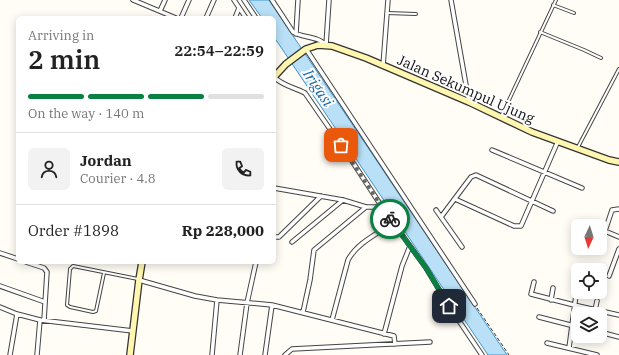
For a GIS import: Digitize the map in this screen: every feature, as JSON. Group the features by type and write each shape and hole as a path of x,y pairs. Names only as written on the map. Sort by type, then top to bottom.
{"main road":[{"name":"Jalan Sekumpul Ujung","path":"305,50 312,46 326,45 339,47 469,102 532,132 609,160 619,162"},
{"path":"276,75 286,64 305,50"},
{"path":"130,355 142,264"}],"street":[{"path":"133,0 139,1 171,16"},
{"path":"160,11 165,0"},
{"path":"182,16 189,0"},
{"path":"207,16 214,0"},
{"path":"234,0 245,16"},
{"path":"244,0 255,16"},
{"path":"272,0 296,34 321,41 326,45"},
{"path":"296,34 298,0"},
{"path":"326,45 329,0"},
{"path":"382,66 388,0"},
{"path":"451,0 469,102"},
{"path":"236,16 240,8"},
{"path":"305,50 475,304"},
{"path":"276,79 279,82 305,93 393,223 426,268 449,306 482,355"},
{"path":"455,199 518,227 522,225 558,141"},
{"path":"492,150 582,188"},
{"path":"441,217 471,177 476,175 553,211"},
{"path":"276,188 343,200 366,207 382,207"},
{"path":"276,237 279,237 321,196"},
{"path":"292,242 343,200"},
{"path":"303,312 310,280 314,250 366,207"},
{"path":"436,210 462,247"},
{"path":"607,225 612,210 619,210"},
{"path":"332,320 348,260 352,252 360,244 393,223"},
{"path":"607,232 619,237"},
{"path":"384,334 402,266 410,246"},
{"path":"609,276 619,250"},
{"path":"0,253 16,258"},
{"path":"32,264 44,268 47,272 45,302 36,355"},
{"path":"240,355 247,303 256,264"},
{"path":"139,280 195,296 217,300 272,305 303,312 394,336 395,344"},
{"path":"534,282 531,294 579,307"},
{"path":"0,286 45,302"},
{"path":"551,300 553,288"},
{"path":"574,306 575,299"},
{"path":"212,355 217,300"},
{"path":"596,307 597,302"},
{"path":"265,355 272,305"},
{"path":"0,307 17,314 42,320 133,331"},
{"path":"607,312 619,315"},
{"path":"10,355 17,314"},
{"path":"539,317 571,326"},
{"path":"569,348 571,333"},
{"path":"607,333 619,336"},
{"path":"286,355 292,349 430,342"},
{"path":"547,343 597,355"}],"lane":[{"path":"501,117 556,0"},
{"path":"553,5 574,13"},
{"path":"387,13 416,14"},
{"path":"540,32 601,58"},
{"path":"577,148 619,69"},
{"path":"104,273 96,311 87,311 67,305 71,267 76,266 139,280"}],"path":[{"path":"475,304 509,355"}],"water":[{"name":"Irigasi","path":"249,0 269,0 507,355 488,355 276,40 276,16 261,16"}],"way so far":[{"path":"341,145 390,219"}],"route":[{"path":"390,219 426,268 449,306"}]}
